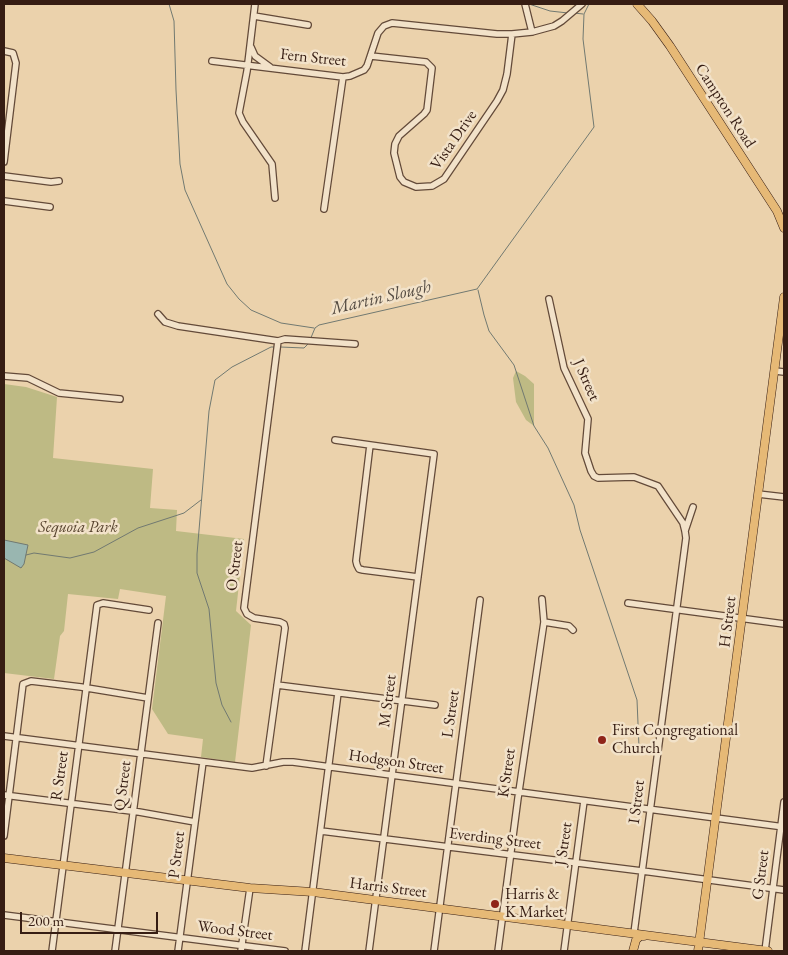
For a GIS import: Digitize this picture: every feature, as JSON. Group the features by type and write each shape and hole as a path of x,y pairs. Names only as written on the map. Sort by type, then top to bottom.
{"main road":[{"name":"Campton Road","path":"636,4 652,21 670,46 777,211 784,228"},
{"name":"H Street","path":"698,951 784,297"},
{"name":"Harris Street","path":"4,858 250,888 313,892 766,951"},
{"name":"I Street","path":"632,951 634,933"},
{"path":"632,951 638,937 648,935"}],"street":[{"path":"255,4 239,113 272,164 275,198"},
{"path":"525,4 532,32"},
{"name":"Fern Street","path":"212,61 343,77 354,75 364,70 378,33 384,26 392,23 497,34 532,32 554,26 582,4"},
{"path":"254,16 308,25"},
{"name":"Vista Drive","path":"370,56 426,62 432,68 427,110 399,136 395,144 394,153 400,177 404,182 416,187 432,186 444,179 503,90 512,34"},
{"path":"250,45 255,56 272,68"},
{"path":"4,51 14,53 16,58 4,162"},
{"path":"324,209 343,77"},
{"path":"4,176 50,182 59,181"},
{"path":"4,201 50,207"},
{"name":"J Street","path":"549,299 564,368 588,419 585,453 591,471 598,478 634,477 658,486 683,523 685,531"},
{"path":"158,314 165,322 178,326 278,341 285,339 355,344"},
{"name":"O Street","path":"266,766 285,628 284,624 280,622 254,618 247,614 244,608 278,341"},
{"path":"775,371 784,372"},
{"path":"4,376 28,378 59,393 120,399"},
{"path":"335,440 370,444 356,561 359,569 418,577"},
{"name":"M Street","path":"369,951 434,454 370,444"},
{"path":"758,494 784,498"},
{"path":"685,531 692,507"},
{"name":"I Street","path":"634,933 686,538 685,531"},
{"name":"L Street","path":"434,951 480,600"},
{"name":"K Street","path":"498,951 518,792 544,622 542,600"},
{"name":"R Street","path":"52,951 97,605 102,603 149,610"},
{"path":"628,603 784,624"},
{"path":"544,622 569,626 572,630"},
{"name":"Q Street","path":"115,951 158,623"},
{"path":"4,836 6,795 17,737 23,684 31,681 148,698"},
{"path":"276,685 435,705"},
{"path":"305,951 338,693"},
{"name":"Hodgson Street","path":"4,736 252,768 293,762 783,827"},
{"name":"P Street","path":"178,951 203,762"},
{"path":"6,795 133,811 195,822"},
{"name":"J Street","path":"564,951 584,800"},
{"name":"G Street","path":"766,951 783,827 784,802"},
{"name":"Everding Street","path":"320,831 784,890"},
{"path":"242,948 250,888"},
{"name":"Wood Street","path":"4,915 118,929 242,948 285,951"}],"green space":[{"path":"516,371 534,384 534,426 526,420 516,402 513,378"},
{"name":"Sequoia Park","path":"4,384 26,387 57,397 53,458 153,469 150,508 177,510 176,531 244,539 236,611 251,625 235,762 201,757 203,739 168,734 152,709 166,596 120,589 118,599 68,594 64,631 60,636 54,679 4,673"}],"water":[{"path":"4,540 28,545 24,564 21,568 4,558"}],"waterway":[{"path":"169,4 174,21 180,164 185,190 227,284 251,310 281,323 314,328"},
{"path":"529,4 550,11 568,13"},
{"name":"Martin Slough","path":"310,340 315,328 319,325 477,289 594,127 583,39 584,14 589,4"},
{"path":"574,13 583,14"},
{"path":"478,290 489,331 514,365 534,426 548,448 574,505 580,530 637,700 639,747"},
{"name":"Martin Slough","path":"280,347 304,348 309,343"},
{"name":"Martin Slough","path":"231,722 222,705 216,683 209,609 197,573 209,411 215,380 232,367 271,347 276,347"},
{"path":"26,555 34,553 70,558 94,552 138,528 184,513 201,500"}],"place":[{"name":"First Congregational Church","path":"602,740"},
{"name":"Harris & K Market","path":"495,904"}]}
